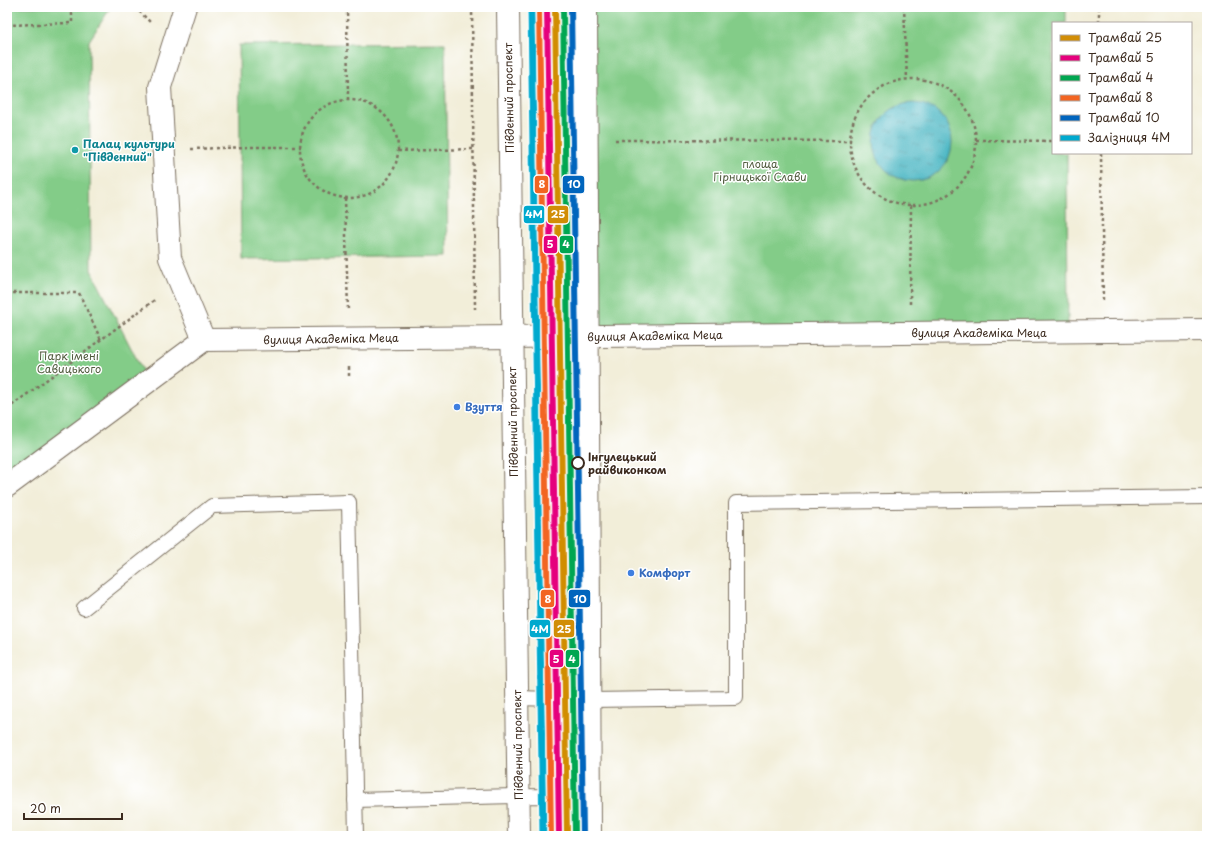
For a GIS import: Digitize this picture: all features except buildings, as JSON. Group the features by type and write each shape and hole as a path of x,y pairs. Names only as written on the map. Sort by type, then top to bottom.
{"main road":[{"path":"7,486 204,340 170,258 160,87 185,7"},
{"name":"Південний проспект","path":"508,7 519,836"},
{"path":"586,7 590,836"},
{"name":"вулиця Академіка Меца","path":"204,340 1207,330"}],"lane":[{"path":"517,698 590,700 736,698 736,503 1207,497"},
{"path":"84,608 212,506 349,502 356,836"},
{"path":"355,800 519,796 590,797"}],"path":[{"path":"7,25 72,23 72,7"},
{"path":"347,7 348,100"},
{"path":"472,7 475,337"},
{"path":"904,7 907,79"},
{"path":"1099,7 1099,22"},
{"path":"907,79 919,79 936,83 955,95 963,103 969,113 973,123 976,140 976,152 971,168 957,187 944,197 922,204 911,205 888,200 874,191 859,174 851,152 853,124 857,113 876,92 885,86 907,79"},
{"path":"348,100 364,103 378,110 384,115 389,121 396,135 398,151 395,166 387,180 375,190 361,197 345,198 329,194 315,184 305,172 300,156 301,139 307,124 318,112 332,103 348,100"},
{"path":"586,140 851,141"},
{"path":"976,140 1052,141"},
{"path":"164,150 301,147"},
{"path":"398,151 473,148"},
{"path":"1101,154 1104,331"},
{"path":"345,198 346,258"},
{"path":"910,333 911,205"},
{"path":"7,409 179,282"},
{"path":"7,293 79,293 101,340"}],"green space":[{"name":"Парк імені Савицького","path":"7,7 111,7 89,41 91,270 148,381 7,486"},
{"name":"площа Гірницької Слави","path":"586,7 1066,7 1066,22 1052,22 1052,154 1067,154 1068,332 588,336"},
{"path":"445,43 448,256 241,259 239,45"}],"water":[{"path":"905,103 921,103 935,109 946,120 952,134 952,150 946,164 935,175 921,181 905,181 891,175 880,164 874,150 874,134 880,120 891,109"}],"tram line":[{"name":"8","path":"539,7 551,836"},
{"name":"5","path":"547,7 559,836"},
{"name":"25","path":"555,7 567,836"},
{"name":"4","path":"563,7 575,836"},
{"name":"10","path":"571,7 583,836"}],"rail line":[{"name":"4М","path":"531,7 543,836"}],"place":[{"name":"Палац культури \"Південний\"","path":"75,150"},
{"name":"Взуття","path":"457,407"},
{"name":"Інгулецький райвиконком","path":"578,463"},
{"name":"Комфорт","path":"631,573"}]}
